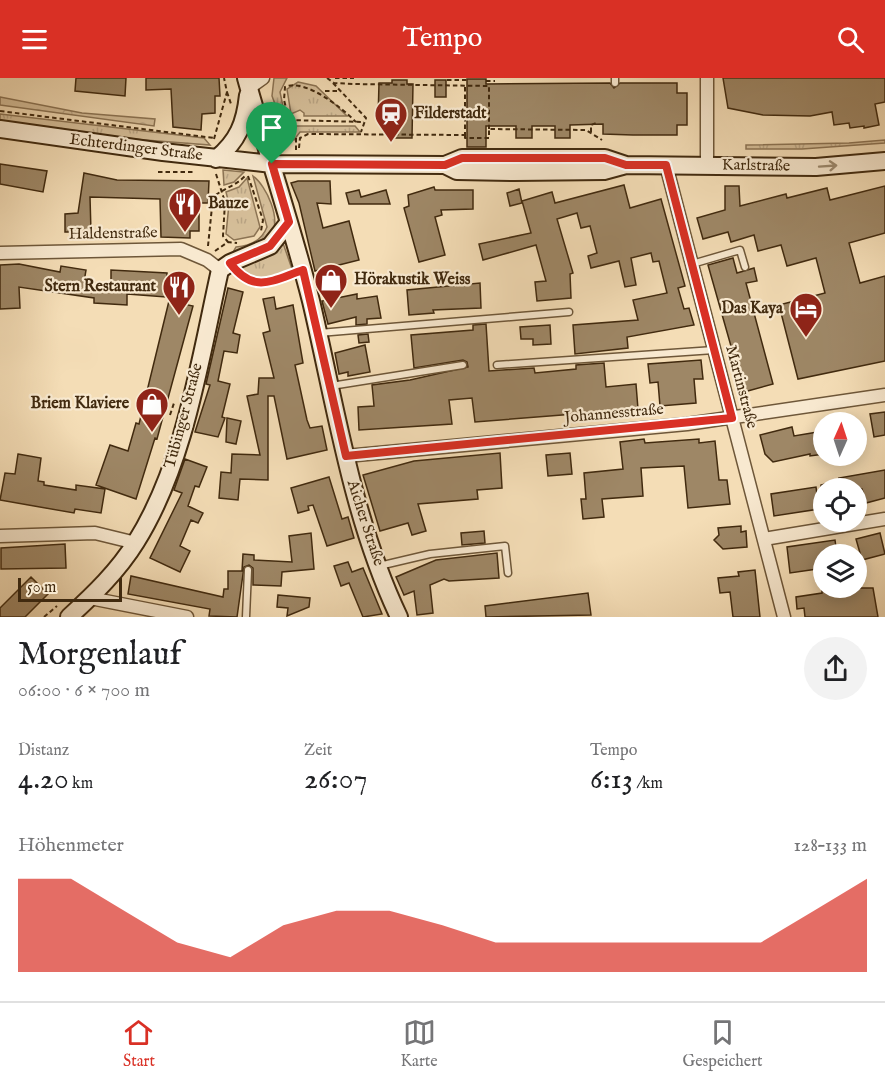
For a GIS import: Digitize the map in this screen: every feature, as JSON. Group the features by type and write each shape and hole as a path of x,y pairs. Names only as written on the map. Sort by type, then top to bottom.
{"main road":[{"path":"216,159 235,140 243,126 247,83"},
{"name":"Aicher Straße","path":"247,83 303,270 353,490 378,566 399,617"},
{"name":"Echterdinger Straße","path":"0,129 216,159 272,164"},
{"name":"Karlstraße","path":"272,164 297,159 445,165 462,158 516,165 568,165 605,158 626,165 816,166 885,160"},
{"path":"225,267 270,246 289,222"},
{"name":"Tübinger Straße","path":"64,611 90,598 111,576 136,543 152,515 171,468 225,267"}],"street":[{"path":"247,83 263,78"},
{"path":"707,78 707,165"},
{"name":"Martinstraße","path":"666,165 784,617"},
{"name":"Haldenstraße","path":"0,253 181,249 225,267"},
{"name":"Johannesstraße","path":"346,456 732,418 885,394"},
{"path":"764,540 885,519"},
{"path":"0,536 95,533 136,543"},
{"path":"90,598 187,617"}],"lane":[{"path":"692,264 740,250 745,267"},
{"path":"318,333 569,312"},
{"path":"497,365 715,350"},
{"path":"330,386 350,381 463,365"},
{"path":"378,566 430,554 505,546 508,573"},
{"path":"246,617 248,570"}],"path":[{"path":"0,111 213,138 227,92 224,78"},
{"path":"289,120 284,94 288,83 296,78"},
{"path":"327,78 334,82 462,83 467,81"},
{"path":"335,78 354,78"},
{"path":"447,80 489,86"},
{"path":"462,83 465,138 489,138 489,86 487,81 495,81"},
{"path":"334,82 332,82 366,118 361,132"},
{"path":"321,87 356,122"},
{"path":"325,91 340,91"},
{"path":"282,123 289,120 364,122"},
{"path":"591,133 591,125 596,123"},
{"path":"489,129 586,130 602,140"},
{"path":"297,159 302,135 357,135 361,132 465,135"},
{"path":"296,138 297,159"},
{"path":"216,159 216,171 225,202 223,236 228,242"},
{"path":"158,172 204,171"},
{"path":"208,248 213,197 222,190 237,185 248,173 263,220 259,236"},
{"path":"215,252 228,242 244,243"},
{"path":"225,267 265,284 303,270"},
{"path":"167,425 176,395"},
{"path":"44,617 64,611"}],"green space":[{"path":"274,78 287,78 280,92 285,116 280,118 272,96"},
{"path":"298,82 316,86 347,116 304,116 300,110 291,114 287,89"},
{"path":"0,97 82,113 155,119 154,126 0,105"},
{"path":"0,114 204,138 210,145 132,139 0,122"},
{"path":"294,126 355,126 360,132 300,132 294,140 286,129"},
{"path":"885,140 885,143 802,149 746,149 746,145"},
{"path":"223,170 244,172 234,182 224,185"},
{"path":"253,176 268,195 274,213 274,229 270,236 262,242 232,254 236,247 251,244 259,239 267,227"},
{"path":"247,178 260,227 254,236 234,240 226,234 229,204 226,192 239,187"},
{"path":"283,243 292,269 275,278 266,281 256,279 235,265"}],"building":[{"path":"76,78 126,78 125,96 75,91"},
{"path":"146,78 219,78 220,96 215,96 215,113 202,114 201,130 173,127 171,89 146,90"},
{"path":"723,78 885,78 885,102 875,104 879,125 850,128 849,123 834,125 832,112 810,116 763,115 728,108"},
{"path":"467,79 486,79 486,84 610,83 614,88 620,83 677,83 677,93 687,93 687,125 677,125 677,135 633,135 603,134 603,124 570,125 570,138 555,138 555,126 532,126 532,138 516,138 516,126 486,126 486,147 467,147"},
{"path":"392,80 407,80 407,84 413,84 412,138 391,138 392,119 378,119 379,83 392,83"},
{"path":"435,80 446,80 446,97 435,97"},
{"path":"0,164 47,171 43,192 0,184"},
{"path":"84,173 117,180 209,181 208,203 199,203 199,231 190,231 190,238 161,237 160,199 90,197 91,232 65,232 65,214 78,213"},
{"path":"330,181 331,204 317,203 323,228 349,221 359,260 315,271 299,203 291,183"},
{"path":"624,185 630,208 661,199 685,286 678,288 684,309 689,308 694,325 627,337 628,348 575,354 573,325 638,320 633,300 667,293 659,261 653,262 651,253 631,258 636,285 625,287 619,261 591,268 588,256 597,253 590,226 581,228 577,213 557,219 573,273 570,274 571,298 537,301 535,282 546,281 536,245 483,260 479,244 531,233 522,201 552,192 555,203"},
{"path":"725,186 739,186 740,206 786,194 787,198 827,188 830,200 885,186 885,233 849,243 860,283 885,276 885,361 798,379 779,305 825,293 816,258 787,266 781,245 758,251 754,235 731,242 728,232 703,239 697,218 725,210"},
{"path":"434,187 435,190 473,190 473,209 441,210 442,215 435,217 445,255 419,262 404,208 409,206 408,195"},
{"path":"519,189 522,203 510,206 507,193"},
{"path":"359,190 361,197 386,190 390,204 349,204 346,193"},
{"path":"733,258 737,273 754,268 757,281 746,283 773,384 744,392 708,265"},
{"path":"19,264 60,272 61,266 86,270 84,282 111,284 111,270 167,273 166,297 127,294 127,305 94,303 94,298 19,287 20,308 0,309 0,265"},
{"path":"480,283 481,308 433,310 434,313 409,315 407,290"},
{"path":"228,288 243,292 233,333 240,335 237,353 224,351 218,381 230,384 222,417 225,418 218,437 195,432 210,385 206,384"},
{"path":"357,294 357,299 377,296 381,318 367,319 367,324 356,325 356,317 328,324 322,301"},
{"path":"274,297 276,309 293,305 303,363 295,365 307,420 310,428 322,426 327,450 287,459 274,396 268,396 268,480 240,479 238,500 219,498 221,472 231,473 232,454 260,455 247,396 258,394 259,378 274,378 263,333 270,331 263,299"},
{"path":"169,301 193,306 157,439 155,438 136,499 96,485 110,445 128,451 136,423 139,424"},
{"path":"486,324 489,371 534,368 535,373 576,369 576,365 604,363 606,387 636,384 638,409 475,422 472,398 449,400 452,424 359,430 358,407 374,406 372,385 410,380 468,367 467,362 463,360 414,368 411,335 473,330 473,325"},
{"path":"550,325 551,344 533,345 533,339 521,339 520,327"},
{"path":"368,334 369,342 359,343 358,335"},
{"path":"365,345 370,372 348,376 348,372 339,374 335,353"},
{"path":"701,360 703,379 694,379 696,403 660,406 658,382 650,383 648,364"},
{"path":"885,412 885,435 874,437 870,414"},
{"path":"227,418 241,421 236,444 226,442"},
{"path":"792,427 794,436 813,433 813,456 810,454 773,462 765,454 760,435"},
{"path":"644,439 645,443 699,439 699,443 715,441 719,480 727,480 730,504 688,508 684,466 641,468 643,496 602,499 604,517 583,519 581,499 586,499 584,473 623,469 620,442"},
{"path":"500,453 502,488 477,490 478,499 418,504 426,531 412,535 408,523 380,531 363,475 414,461"},
{"path":"570,453 572,474 548,476 546,455"},
{"path":"18,454 41,458 38,481 44,482 44,485 76,490 76,485 105,489 101,513 75,509 74,513 0,500 5,473 15,474"},
{"path":"185,459 207,467 199,487 195,486 188,506 203,513 198,523 191,520 180,546 190,551 180,572 150,558 182,493 174,490"},
{"path":"885,470 885,498 867,503 867,478 839,478"},
{"path":"329,477 342,519 348,517 354,538 327,546 313,505 308,506 309,510 298,513 291,488"},
{"path":"813,487 813,510 774,516 771,494"},
{"path":"741,526 741,532 746,531 747,547 723,549 714,540 719,535 718,528"},
{"path":"484,531 485,543 462,545 461,533"},
{"path":"311,533 314,569 282,572 281,586 253,585 253,568 249,565 244,567 237,617 209,616 210,609 128,594 131,576 223,597 224,589 228,589 228,571 242,571 243,554 254,555 254,560 292,562 289,536"},
{"path":"880,533 885,554 867,559 867,544 857,544 856,539"},
{"path":"835,540 836,544 813,544 813,570 790,573 787,547"},
{"path":"65,544 66,568 1,569 1,548"},
{"path":"497,553 499,578 449,581 444,579 430,585 433,613 417,615 414,591 404,595 396,577 436,560"},
{"path":"348,562 352,572 363,568 382,614 363,617 349,583 341,586 334,566"},
{"path":"755,570 760,617 733,617 730,592 720,593 718,578 739,576 738,572"},
{"path":"31,577 48,594 25,617 0,617 0,608"},
{"path":"867,588 873,588 878,617 805,617 804,608 797,609 796,597 813,594 813,598 867,598"},
{"path":"588,593 591,615 486,617 485,606"},
{"path":"278,595 310,598 309,607 287,616 288,608 277,607"}],"place":[{"name":"Filderstadt","path":"391,143"},
{"name":"Bauze","path":"185,233"},
{"name":"Hörakustik Weiss","path":"331,309"},
{"name":"Stern Restaurant","path":"179,316"},
{"name":"Das Kaya","path":"806,338"},
{"name":"Briem Klaviere","path":"152,433"}],"route":[{"path":"462,158 605,158 626,165 666,165 732,418 346,456 303,270 265,284 237,272 230,263 270,246 289,222 272,164 445,165 462,158"}]}
